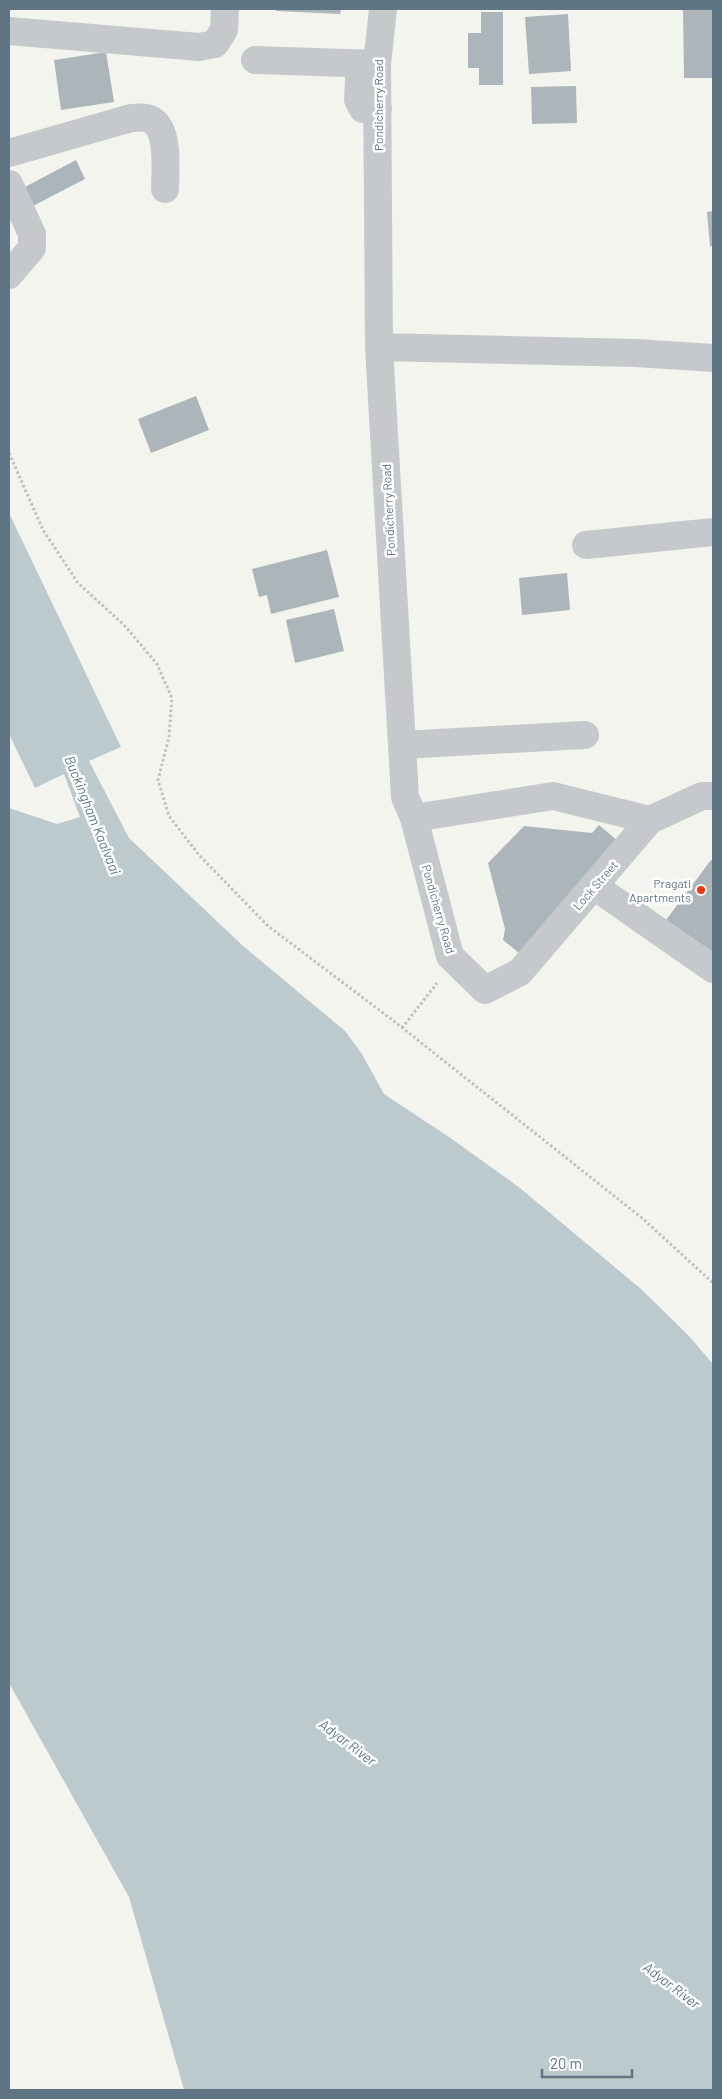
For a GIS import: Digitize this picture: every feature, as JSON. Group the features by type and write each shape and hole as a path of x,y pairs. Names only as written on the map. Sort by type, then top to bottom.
{"street":[{"path":"9,31 199,46 215,44 224,30 225,9"},
{"name":"Pondicherry Road","path":"383,9 369,64 378,109 379,347 405,797 414,818 450,956 485,990"},
{"path":"254,60 369,64"},
{"path":"9,153 131,118 148,118 157,125 164,136 165,189"},
{"path":"9,184 32,234 32,248 9,276"},
{"path":"379,347 636,353 713,358"},
{"path":"586,545 713,532"},
{"path":"402,746 585,735"},
{"path":"414,818 553,796 650,820"},
{"name":"Lock Street","path":"485,990 520,972 650,820 702,796 713,796"},
{"path":"594,886 713,969"}],"path":[{"path":"9,453 43,530 78,583 125,626 157,664 172,698 169,737 158,780 169,816 200,855 268,926 402,1028 642,1218 713,1283"},
{"path":"402,1028 454,961"}],"water":[{"path":"9,513 121,747 89,761 129,838 242,945 345,1031 362,1054 384,1094 452,1139 520,1188 641,1289 687,1334 713,1364 713,2090 184,2090 129,1897 9,1683 9,808 57,824 80,817 64,774 35,788 9,734"}],"building":[{"path":"276,9 341,9 340,14 276,11"},
{"path":"683,9 713,9 713,78 684,78"},
{"path":"481,12 503,12 503,85 479,85 479,68 468,68 468,33 481,33"},
{"path":"568,14 571,71 529,74 525,17"},
{"path":"106,52 114,102 61,110 54,60"},
{"path":"576,86 577,123 532,124 531,87"},
{"path":"76,160 85,179 33,206 23,188"},
{"path":"713,211 713,246 710,246 707,212"},
{"path":"196,396 209,430 151,453 138,419"},
{"path":"327,550 339,597 271,614 267,595 259,597 252,569"},
{"path":"567,573 570,610 522,615 519,578"},
{"path":"334,609 344,651 295,663 286,620"},
{"path":"599,825 625,847 524,957 503,940 505,929 488,863 524,826 592,833"},
{"name":"Pragati Apartments","path":"711,860 713,861 713,954 666,920"}],"place":[{"name":"Pragati Apartments","path":"701,890"}],"water label":[{"name":"Buckingham Kaalvaai","path":"93,815"},
{"name":"Adyar River","path":"348,1742"},
{"name":"Adyar River","path":"672,1985"}]}
